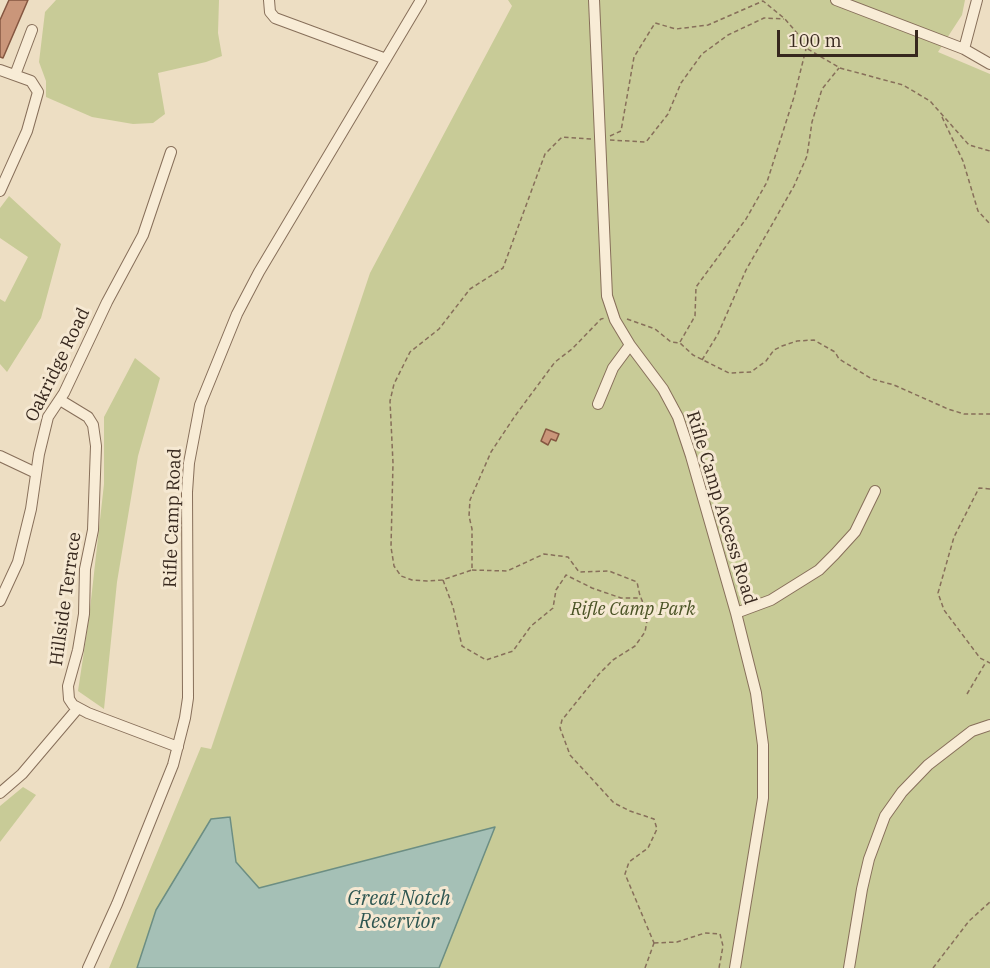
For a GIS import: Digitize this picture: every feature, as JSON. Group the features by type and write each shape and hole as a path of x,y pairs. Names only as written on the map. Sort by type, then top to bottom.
{"street":[{"path":"269,0 270,12 275,18 386,59"},
{"name":"Rifle Camp Road","path":"88,968 117,904 178,747 189,698 187,492 189,464 200,405 237,314 259,272 421,0"},
{"name":"Rifle Camp Access Road","path":"594,0 607,296 615,320 630,345 663,389 678,417 692,456 756,693 763,745 763,798 735,968"},
{"path":"836,0 964,49 990,64"},
{"path":"964,49 977,0"},
{"path":"15,75 32,30"},
{"path":"0,70 31,81 38,92 27,130 0,191"},
{"name":"Oakridge Road","path":"0,601 18,562 31,509 36,472 48,417 60,400 112,292 143,235 171,152"},
{"path":"598,404 613,368 630,345"},
{"name":"Hillside Terrace","path":"60,400 88,417 93,425 96,446 93,530 85,569 84,614 68,692 73,705 78,708"},
{"path":"0,456 36,472"},
{"path":"736,613 771,600 819,570 855,532 875,491"},
{"path":"0,793 22,774 78,708 178,747"},
{"path":"849,968 869,859 885,816 902,792 928,765 972,731 990,725"}],"path":[{"path":"600,140 646,142 668,114 681,83 702,54 728,35 764,18 785,19"},
{"path":"680,343 694,316 696,287 746,219 767,182 794,97 806,48"},
{"path":"702,360 718,334 746,270 794,186 807,156 812,122 822,89 840,68"},
{"path":"941,115 963,161 978,211 990,224"},
{"path":"990,489 979,488 954,537 938,593 944,610 980,658 990,663"},
{"path":"472,570 507,571 544,554 568,557 579,572 609,571 637,582 640,598 648,615 645,632 635,646 613,660 599,674 562,720 560,728 570,754 614,803 630,812 654,819 657,829 648,848 629,862 625,874 654,943 645,968"},
{"path":"442,580 453,607 462,646 486,660 513,651 531,626 553,608 556,590 566,575 592,588 621,598 640,598"},
{"path":"967,694 987,661"},
{"path":"933,968 969,921 990,902"},
{"path":"654,943 677,942 705,933 720,934 723,946 719,968"}],"green space":[{"path":"56,0 219,0 218,33 222,56 158,73 165,114 153,123 133,124 92,117 46,97 46,81 39,62 45,12"},
{"name":"Rifle Camp Park","path":"508,0 965,0 962,15 938,52 990,74 990,968 109,968 201,747 211,749 370,273 512,6"},
{"path":"9,196 61,244 41,318 7,372 0,364 0,299 5,302 28,257 0,238 0,208"},
{"path":"135,358 160,378 138,456 117,582 104,709 78,691 89,618 104,484 104,417"},
{"path":"23,787 36,795 0,842 0,806"}],"water":[{"name":"Great Notch Reservior","path":"230,817 236,862 259,888 495,827 439,968 137,968 156,910 211,819"}],"building":[{"path":"9,0 28,0 3,58 0,57 0,20"},
{"path":"546,429 559,434 556,441 551,439 548,445 541,441"}]}
